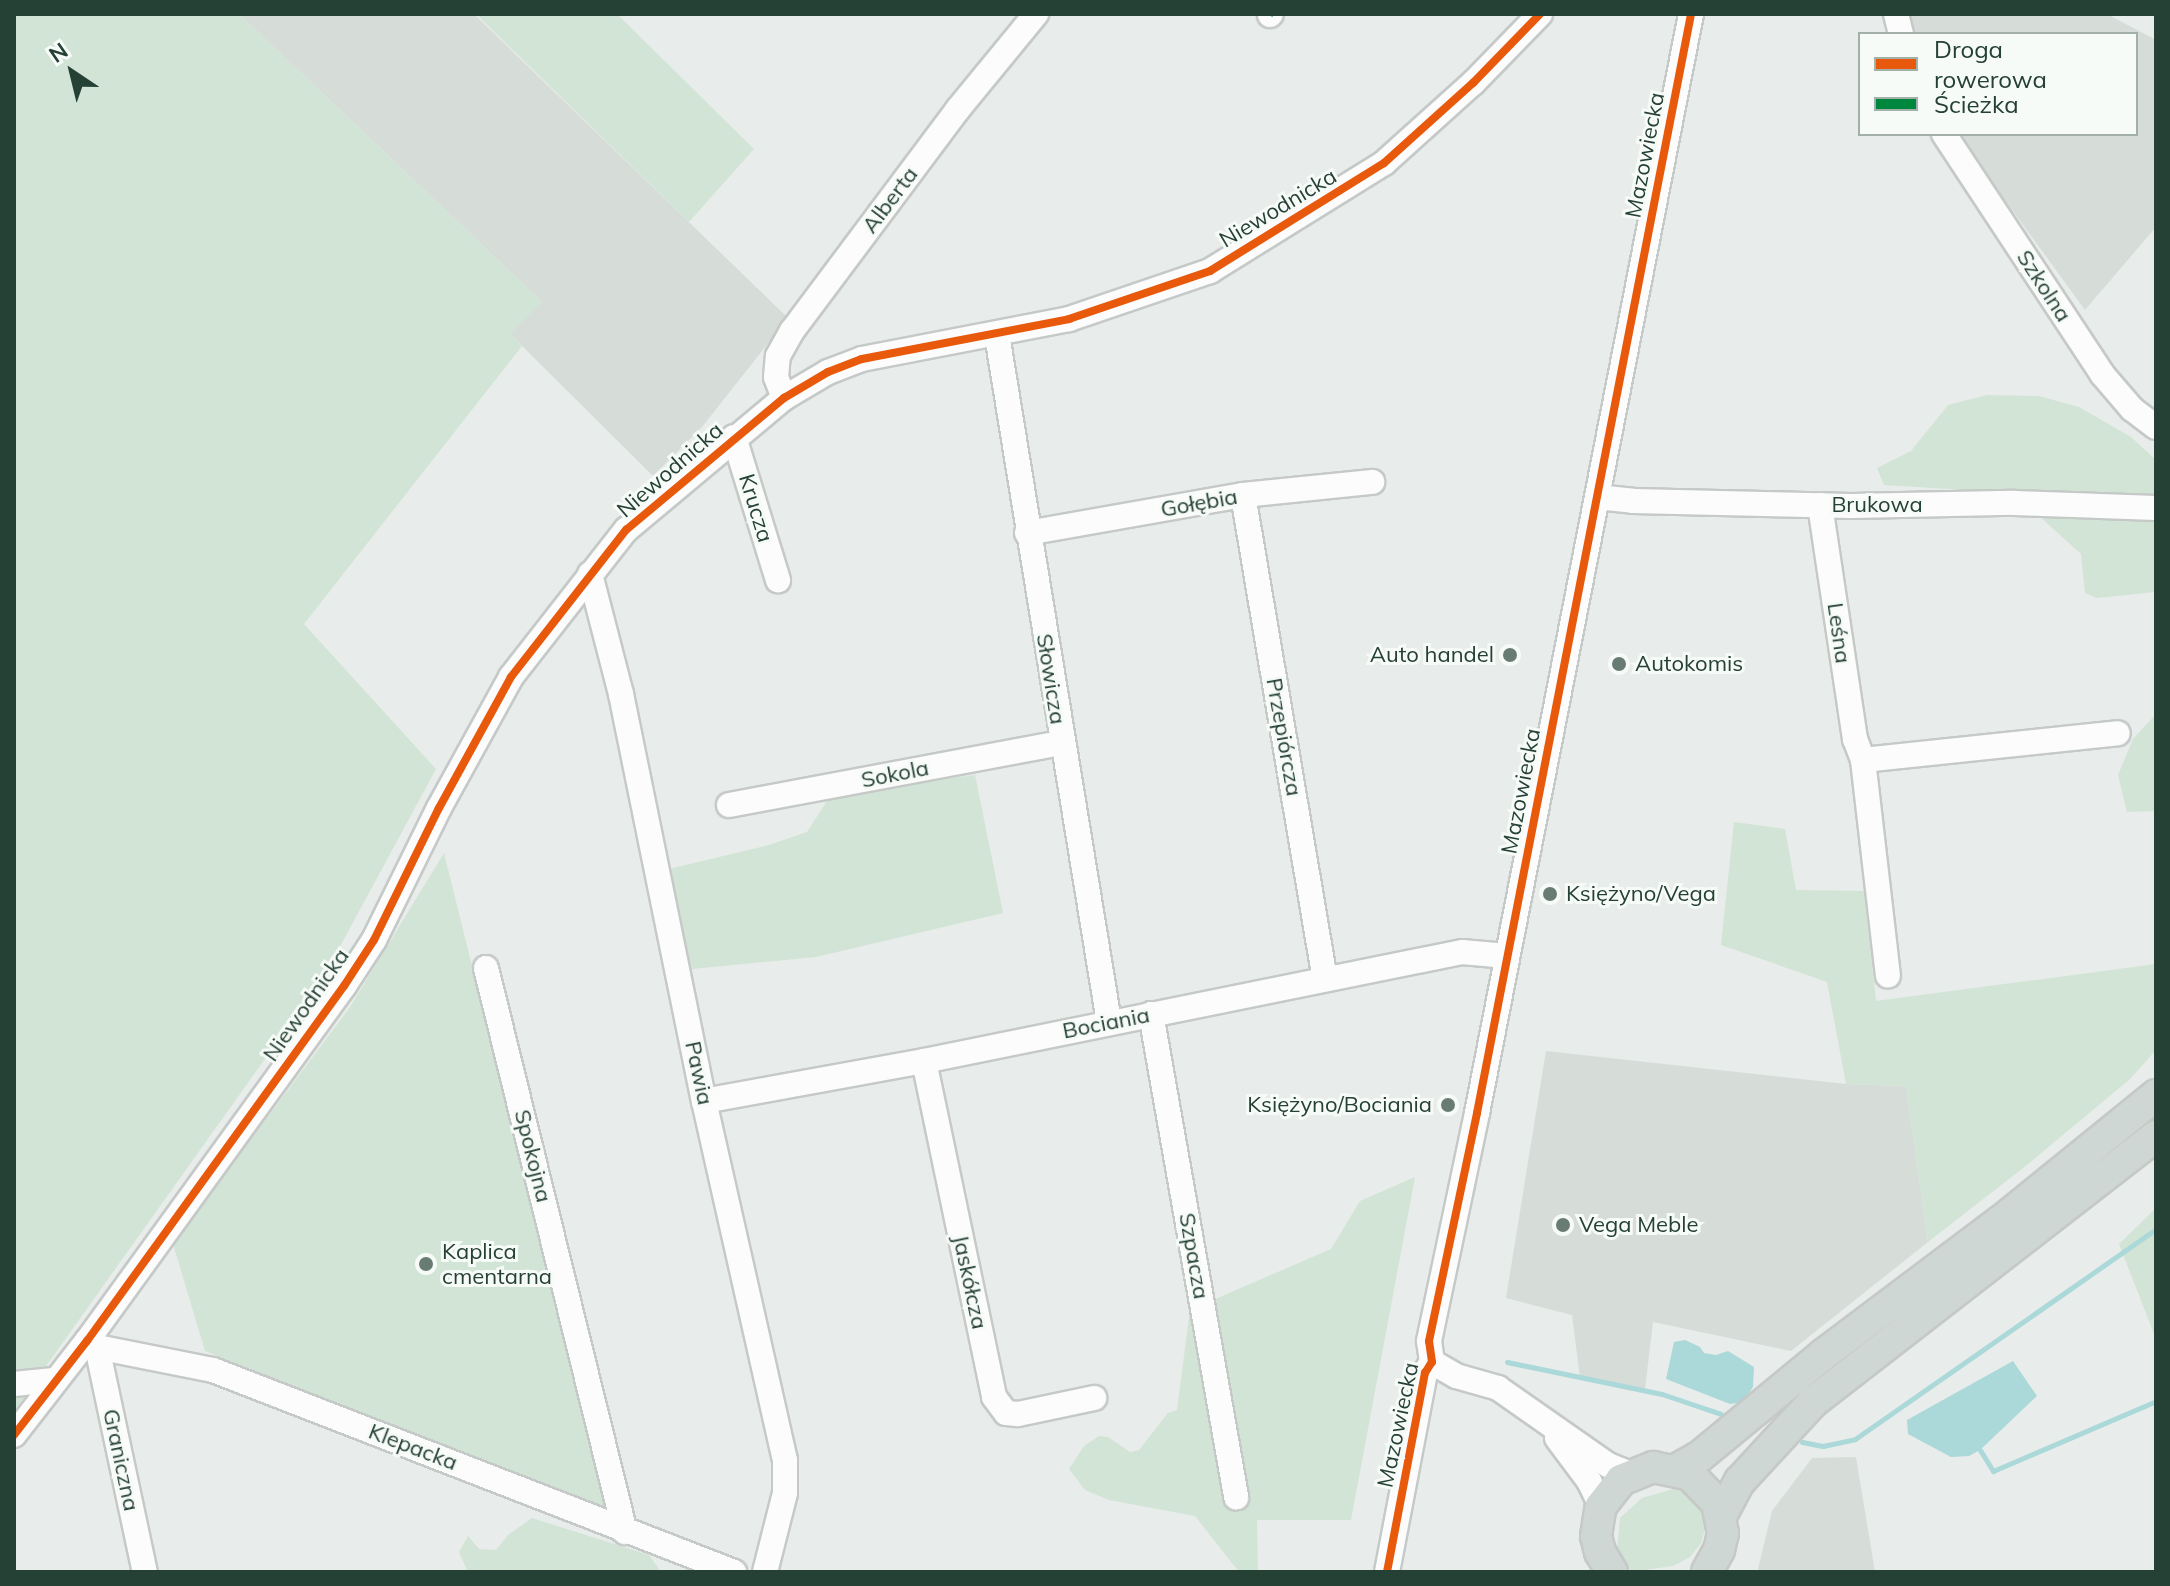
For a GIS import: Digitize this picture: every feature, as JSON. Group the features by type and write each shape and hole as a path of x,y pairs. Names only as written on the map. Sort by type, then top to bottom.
{"main road":[{"path":"1677,1469 1699,1457 1824,1354 2023,1204 2156,1095"},
{"path":"1718,1565 1721,1516 1740,1481 1813,1402 2156,1136"},
{"path":"1599,1565 1596,1521 1601,1506 1613,1487 1630,1474 1653,1467 1677,1469 1690,1475 1710,1492 1721,1516"}],"street":[{"name":"Alberta","path":"784,398 776,377 778,356 792,331 958,109 1036,14"},
{"name":"Niewodnicka","path":"14,1435 54,1380 92,1344 344,986 374,940 439,808 511,677 626,530 734,437 784,398 828,372 862,359 1069,319 1210,271 1384,163 1473,83 1540,14"},
{"name":"Mazowiecka","path":"1387,1572 1425,1373 1432,1362 1429,1341 1691,14"},
{"name":"Szkolna","path":"1945,136 2102,374 2132,409 2156,427"},
{"name":"Słowicza","path":"997,335 1061,743 1109,1022"},
{"name":"Krucza","path":"734,437 778,580"},
{"name":"Gołębia","path":"1027,533 1243,495 1372,482"},
{"name":"Przepiórcza","path":"1243,495 1325,978"},
{"name":"Brukowa","path":"1597,497 1633,501 1820,505 2014,503 2156,508"},
{"name":"Leśna","path":"1820,505 1855,739 1863,760 1888,976"},
{"name":"Pawia","path":"590,574 621,694 704,1101 785,1460 785,1493 765,1572"},
{"path":"1863,760 2118,733"},
{"name":"Sokola","path":"729,805 1061,743"},
{"name":"Bociania","path":"704,1101 924,1061 1462,952 1507,956"},
{"name":"Spokojna","path":"486,968 625,1532"},
{"name":"Szpacza","path":"1151,1014 1236,1498"},
{"name":"Jaskółcza","path":"924,1061 994,1397 1006,1413 1018,1414 1094,1398"},
{"name":"Klepacka","path":"92,1344 213,1370 734,1572"},
{"name":"Graniczna","path":"92,1344 145,1572"},
{"path":"1432,1362 1456,1376 1498,1388 1608,1465 1630,1474"},
{"path":"14,1384 54,1380"},
{"path":"1546,1423 1589,1481 1601,1506"}],"shaded area":[{"path":"239,14 474,14 788,318 702,427 653,476 510,334 541,301"},
{"path":"1907,14 2107,14 2156,40 2156,227 2085,310 1958,136 2138,136 2138,32 1912,32"},
{"path":"1546,1051 1846,1084 1906,1086 1928,1242 1791,1351 1653,1322 1645,1389 1580,1378 1572,1315 1506,1298"},
{"path":"1856,1457 1875,1572 1760,1572 1758,1569 1772,1511 1812,1458"}],"green space":[{"path":"14,14 239,14 542,302 510,334 522,346 304,624 436,769 324,976 14,1411"},
{"path":"476,14 617,14 754,149 689,222"},
{"path":"1987,395 2039,396 2079,407 2131,437 2156,460 2156,592 2097,598 2085,593 2081,554 2014,493 1884,485 1877,468 1911,451 1948,405"},
{"path":"2156,714 2156,811 2127,812 2118,775 2133,739"},
{"path":"975,775 1003,913 816,957 692,969 667,888 669,869 769,845 807,832 827,801 896,785"},
{"path":"1734,822 1785,829 1796,890 1864,891 1876,1001 2156,964 2156,1050 2129,1080 1928,1242 1906,1086 1846,1084 1827,982 1721,945"},
{"path":"444,853 607,1510 205,1351 173,1244 350,1007"},
{"path":"1415,1177 1351,1520 1257,1520 1258,1572 1239,1572 1195,1516 1109,1500 1085,1490 1069,1469 1084,1446 1099,1436 1108,1437 1130,1452 1139,1450 1168,1413 1177,1410 1190,1310 1331,1249 1360,1201"},
{"path":"2156,1208 2156,1339 2119,1244"},
{"path":"1687,1485 1704,1507 1706,1526 1701,1543 1690,1557 1673,1566 1631,1572 1617,1549 1620,1518 1642,1498"},
{"path":"532,1518 649,1555 661,1572 468,1572 459,1552 468,1536 479,1549 496,1550 508,1535"}],"water":[{"path":"1685,1340 1700,1347 1704,1353 1716,1355 1728,1351 1754,1367 1753,1387 1743,1402 1730,1404 1666,1379 1674,1342"},
{"path":"2013,1361 2037,1396 1980,1450 1969,1456 1951,1457 1908,1434 1907,1420"}],"waterway":[{"path":"1802,1442 1823,1446 1855,1439 2156,1229"},
{"path":"1507,1362 1662,1394 1721,1414"},
{"path":"1980,1450 1993,1471 2156,1401"}],"cycle path":[{"path":"14,1435 87,1341 344,986 374,940 439,808 511,677 626,530 784,398 828,372 862,359 1069,319 1210,271 1384,163 1473,83 1540,14"},
{"path":"1387,1572 1425,1373 1432,1362 1429,1341 1477,1113 1691,14"}],"place":[{"name":"Auto handel","path":"1510,655"},
{"name":"Autokomis","path":"1619,664"},
{"name":"Księżyno/Vega","path":"1550,894"},
{"name":"Księżyno/Bociania","path":"1448,1105"},
{"name":"Vega Meble","path":"1563,1225"},
{"name":"Kaplica cmentarna","path":"426,1264"}]}
